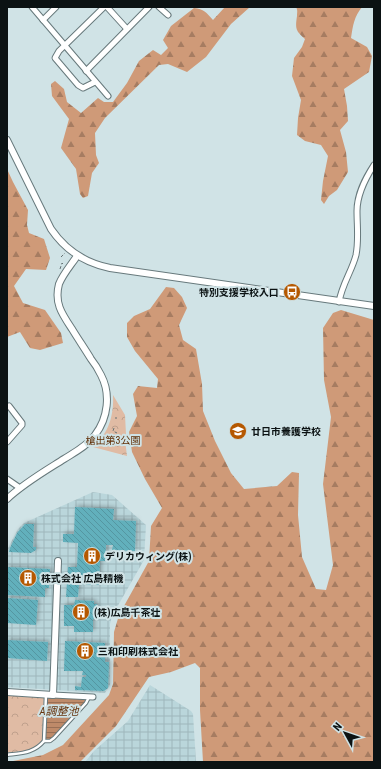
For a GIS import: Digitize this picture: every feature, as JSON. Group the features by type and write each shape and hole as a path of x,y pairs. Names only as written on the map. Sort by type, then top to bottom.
{"street":[{"path":"32,7 108,96"},
{"path":"43,20 56,7"},
{"path":"95,82 83,88 78,85 54,58 59,51 104,7"},
{"path":"107,7 127,29"},
{"path":"86,71 149,7"},
{"path":"159,7 168,16"},
{"path":"7,140 51,229 67,248 78,256 94,264 110,268 374,306"},
{"path":"340,302 343,287 356,255 358,235 357,203 367,176 374,165"},
{"path":"7,499 20,488 87,444 100,428 107,408 107,396 102,375 59,308 59,284 78,256"},
{"path":"7,442 22,425 9,406"},
{"path":"7,479 20,488"},
{"path":"53,695 58,561"},
{"path":"7,692 91,697"}],"lane":[{"path":"7,755 31,751 39,747 44,740 46,694"},
{"path":"44,740 50,741 54,738 91,697"}],"path":[{"path":"60,269 62,263"},
{"path":"114,428 113,431 117,432"}],"shaded area":[{"path":"93,492 112,495 146,525 144,560 112,616 110,624 110,685 105,693 7,687 7,550 18,529 24,523"},
{"path":"150,685 191,711 193,714 196,762 85,762 94,751 128,721"}],"green space":[{"path":"225,7 250,7 231,24 206,57 187,72 168,64 159,65 105,118 95,133 96,155 99,163 92,173 88,196 83,198 80,194 76,169 61,148 69,119 52,96 51,84 55,81 64,89 67,102 81,113 98,98 104,102 113,102 127,83 139,61 153,50 161,55 168,48 163,40 171,26 194,8 205,11 213,20"},
{"path":"296,7 362,7 354,21 351,38 367,47 372,56 369,72 344,89 348,121 340,130 346,152 348,172 337,190 329,196 324,204 321,200 328,156 321,145 305,141 297,135 301,100 292,76 294,58 302,47 305,39 297,29"},
{"path":"7,169 28,210 27,225 29,233 44,239 50,258 46,270 26,269 14,286 23,303 45,310 61,333 63,343 40,350 30,348 20,332 7,337"},
{"path":"166,287 174,288 182,297 187,308 179,325 183,340 196,349 202,384 203,411 215,441 231,473 244,489 277,486 292,472 299,473 298,515 302,557 316,589 326,590 333,565 323,484 331,417 324,380 323,328 333,313 341,310 374,320 374,762 203,762 200,710 200,668 195,663 171,672 149,677 116,726 80,762 12,762 43,755 63,745 109,695 113,684 114,632 119,615 149,561 151,526 162,508 145,479 132,452 129,432 137,416 133,394 138,386 157,388 158,379 135,351 127,337 127,323 134,316 150,309"},
{"name":"槍出第3公園","path":"113,395 125,415 125,440 127,456 93,447 107,430 113,410"},
{"path":"7,695 44,696 42,741 39,745 31,749 7,753"}],"water":[{"name":"A調整池","path":"49,697 85,699 85,703 53,737 50,739 45,739 47,699"}],"building":[{"name":"デリカウィング(株)","path":"75,507 114,509 113,520 136,521 135,551 112,550 113,545 106,545 105,561 100,561 99,585 79,584 78,597 66,597 68,567 77,567 78,543 63,542 63,534 74,534"},
{"path":"25,524 34,524 33,547 36,547 36,550 31,553 9,552 17,533"},
{"name":"株式会社 広島精機","path":"7,567 50,569 49,588 45,588 45,597 7,595"},
{"path":"7,598 38,600 36,625 7,623"},
{"name":"(株)広島千茶壮","path":"75,600 94,601 94,604 97,604 97,619 93,619 93,632 74,632 74,626 64,626 64,605 74,605"},
{"path":"7,640 48,642 47,661 7,658"},
{"name":"三和印刷株式会社","path":"65,641 105,643 105,662 109,662 108,688 104,691 75,690 75,686 81,687 82,677 86,677 86,675 82,675 83,671 64,671"}],"place":[{"name":"特別支援学校入口","path":"292,292"},
{"name":"廿日市養護学校","path":"238,431"},
{"name":"デリカウィング(株)","path":"92,556"},
{"name":"株式会社 広島精機","path":"28,578"},
{"name":"(株)広島千茶壮","path":"81,612"},
{"name":"三和印刷株式会社","path":"85,651"}]}
